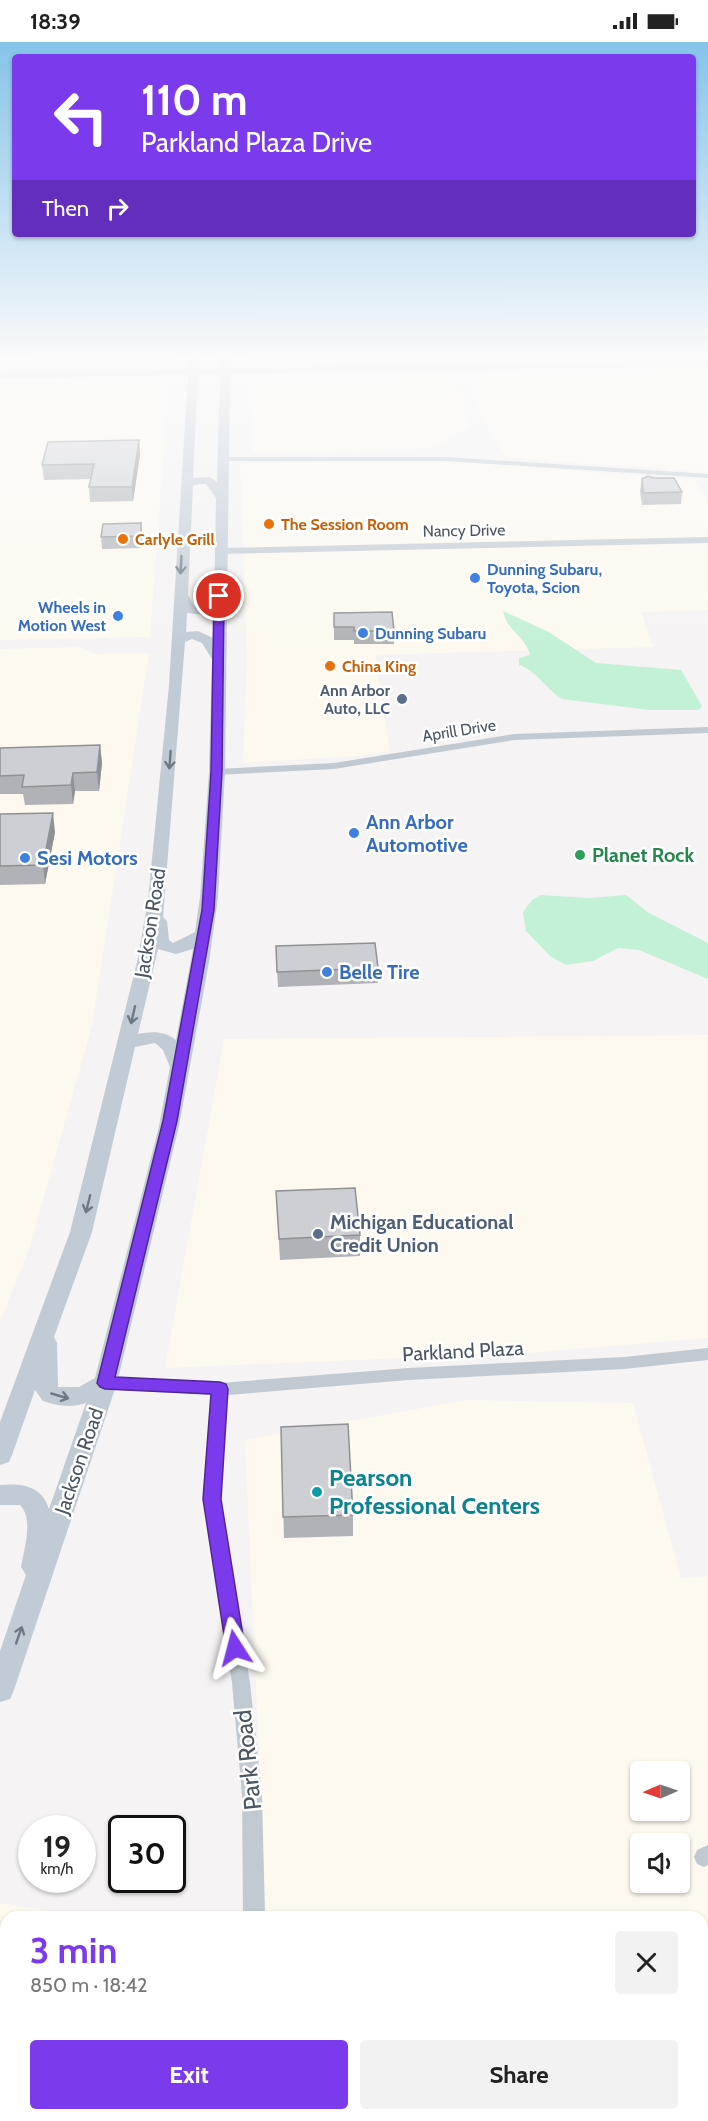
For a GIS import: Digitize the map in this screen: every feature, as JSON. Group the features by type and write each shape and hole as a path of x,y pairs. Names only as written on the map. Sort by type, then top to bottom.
{"main road":[{"name":"Jackson Road","path":"0,1455 81,1232 147,958 157,900 178,639 187,455"},
{"path":"196,455 211,459"},
{"name":"Jackson Road","path":"0,1690 105,1383 158,1175 204,933 209,897 217,772 218,612 222,498 211,459 212,455"},
{"path":"186,485 198,480 210,481 222,498"},
{"path":"180,593 190,610 218,612"},
{"path":"178,639 190,635 205,636 211,642 218,657"},
{"path":"157,900 162,945 175,949 183,948 204,933"},
{"path":"126,1044 142,1038 166,1040 174,1046 180,1067"},
{"path":"47,1326 45,1386 51,1395 69,1399 87,1395 105,1383"},
{"path":"0,1496 14,1492 25,1495 35,1502 40,1515 29,1606"}],"street":[{"path":"211,459 435,458 708,476"},
{"name":"Nancy Drive","path":"221,551 708,540"},
{"name":"Aprill Drive","path":"217,772 334,766 514,737 708,730"},
{"name":"Parkland Plaza","path":"105,1383 220,1389 409,1374 624,1363 708,1354"},
{"name":"Park Road","path":"220,1389 212,1499 241,1683 252,1795 254,1911"}],"shaded area":[{"path":"0,455 163,455 150,637 0,640"},
{"path":"505,455 708,455 708,472 507,458"},
{"path":"376,460 464,462 695,480 708,504 708,610 641,612 653,647 375,655 390,751 361,756 243,763 247,660 240,464"},
{"path":"81,647 94,654 149,653 92,1026 29,1249 0,1321 0,649"},
{"path":"708,1035 708,1338 528,1353 165,1368 224,1039"},
{"path":"466,1400 633,1403 681,1578 708,1576 708,1911 266,1911 245,1440"},
{"path":"0,1903 51,1911 0,1911"}],"green space":[{"path":"503,611 549,632 596,663 681,670 702,706 699,710 649,710 562,699 531,671 519,665 519,658 530,655 528,648 508,623"},
{"path":"541,895 589,898 626,895 649,913 708,943 708,979 639,950 618,948 593,961 566,965 550,956 526,931 523,912 532,900"}],"building":[{"path":"45,455 137,455 132,487 89,487 94,464 42,465"},
{"path":"648,476 674,478 682,492 643,493 642,479"},
{"path":"141,523 141,536 101,537 103,524"},
{"path":"392,612 394,631 354,631 354,627 334,627 334,613"},
{"path":"100,745 97,772 73,773 71,785 22,787 24,775 0,776 0,748"},
{"path":"53,813 43,865 0,866 0,814"},
{"path":"375,943 378,968 277,972 276,946"},
{"path":"355,1188 360,1235 279,1239 276,1191"},
{"name":"Pearson Professional Centers","path":"348,1424 353,1515 283,1517 281,1427"}],"place":[{"name":"The Session Room","path":"269,524"},
{"name":"Carlyle Grill","path":"123,539"},
{"name":"Dunning Subaru, Toyota, Scion","path":"475,578"},
{"name":"Wheels in Motion West","path":"118,616"},
{"name":"Dunning Subaru","path":"363,633"},
{"name":"China King","path":"330,666"},
{"name":"Ann Arbor Auto, LLC","path":"402,699"},
{"name":"Ann Arbor Automotive","path":"354,833"},
{"name":"Planet Rock","path":"580,855"},
{"name":"Sesi Motors","path":"25,858"},
{"name":"Belle Tire","path":"327,972"},
{"name":"Michigan Educational Credit Union","path":"318,1234"},
{"name":"Pearson Professional Centers","path":"317,1492"}],"route":[{"path":"219,596 217,772 208,910 170,1121 136,1266 105,1383 220,1389 212,1499 235,1648"}]}
